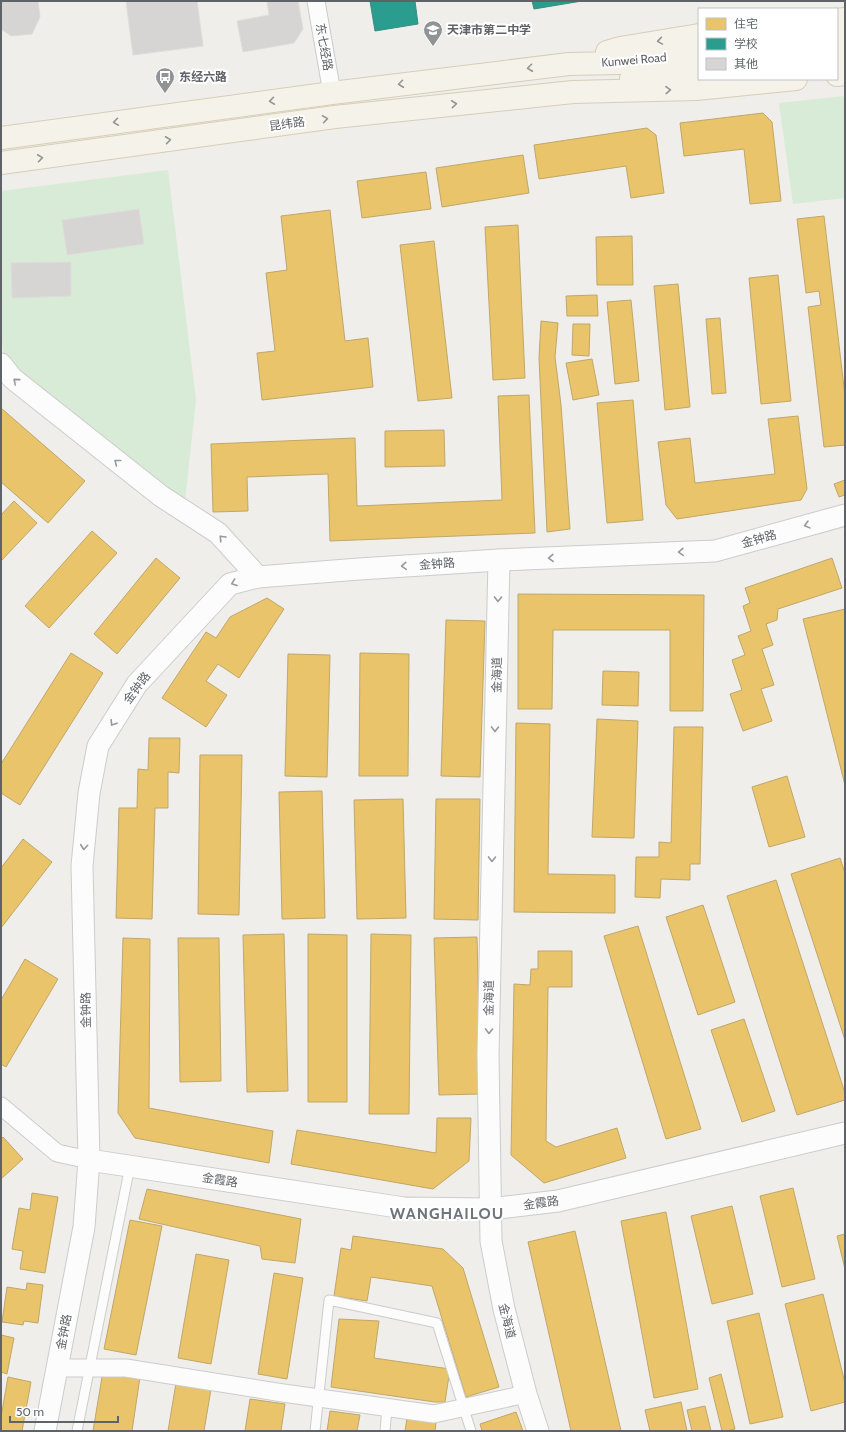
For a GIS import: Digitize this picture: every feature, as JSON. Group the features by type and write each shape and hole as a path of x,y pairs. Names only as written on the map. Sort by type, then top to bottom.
{"main road":[{"path":"569,64 620,48 698,35"},
{"name":"Kunwei Road","path":"569,64 691,63"},
{"name":"Kunwei Road","path":"573,92 691,63"},
{"name":"昆纬路","path":"1,138 332,93 569,64"},
{"path":"573,92 696,89 786,80"},
{"name":"昆纬路","path":"1,163 335,118 573,92"}],"street":[{"name":"东七经路","path":"316,1 332,93"},
{"path":"1,364 12,378 155,492 218,533 258,577"},
{"name":"金钟路","path":"45,1431 84,1227 89,1160 82,866 88,793 98,746 137,684 230,584 258,577 499,560 715,551 845,515"},
{"name":"金海道","path":"499,560 488,1055 490,1241 504,1310 526,1394 538,1431"},
{"path":"1,1106 57,1153 89,1160"},
{"name":"金霞路","path":"89,1160 404,1208 490,1209 558,1201 845,1133"},
{"path":"57,1368 126,1368 318,1398 434,1414 526,1394"}],"lane":[{"path":"77,1431 130,1166"},
{"path":"315,1431 329,1300 437,1323 471,1431"},
{"path":"385,1431 387,1408"}],"green space":[{"path":"845,96 845,198 793,204 779,103"},
{"path":"168,170 196,400 185,501 25,375 3,352 1,330 1,191"}],"building: 住宅":[{"path":"763,113 772,122 781,201 750,204 744,149 684,156 680,123"},
{"path":"647,128 656,135 664,193 631,198 626,166 539,179 534,145"},
{"path":"523,155 529,193 442,207 436,168"},
{"path":"426,172 431,209 362,218 357,181"},
{"path":"330,210 345,341 368,338 373,387 262,400 257,353 275,351 266,273 287,270 281,216"},
{"path":"824,216 845,396 845,445 824,447 808,307 821,305 819,291 806,293 797,219"},
{"path":"518,225 525,378 493,380 485,227"},
{"path":"632,236 633,285 597,285 596,237"},
{"path":"434,241 452,398 418,401 400,245"},
{"path":"778,275 791,401 761,404 749,278"},
{"path":"678,284 690,407 665,410 654,286"},
{"path":"597,295 598,316 567,316 566,296"},
{"path":"631,300 639,381 615,384 607,302"},
{"path":"720,318 726,393 712,394 706,319"},
{"path":"541,321 558,323 555,357 561,405 570,529 547,532 539,358"},
{"path":"573,324 590,324 589,356 572,355"},
{"path":"592,359 599,395 573,400 566,363"},
{"path":"529,395 535,533 330,541 328,474 247,477 248,511 213,512 211,444 355,438 357,506 502,500 498,396"},
{"path":"633,400 643,520 607,523 597,403"},
{"path":"1,408 85,481 48,523 1,482"},
{"path":"798,416 807,489 801,500 677,519 666,505 658,442 690,438 695,483 775,474 768,419"},
{"path":"444,430 445,466 385,467 385,431"},
{"path":"845,480 845,495 839,497 834,484"},
{"path":"14,501 37,523 1,561 1,515"},
{"path":"92,531 117,553 49,628 25,606"},
{"path":"156,558 180,578 117,654 94,634"},
{"path":"832,558 842,588 778,609 777,620 766,624 773,645 762,649 774,685 761,689 772,721 743,731 730,694 742,690 732,660 745,655 738,636 751,631 743,606 750,603 745,588"},
{"path":"518,594 704,595 703,711 670,711 670,630 553,630 552,709 518,709"},
{"path":"267,598 284,609 239,678 218,664 206,681 227,695 206,727 162,698 206,632 216,638 230,617"},
{"path":"845,609 845,785 803,619"},
{"path":"446,620 485,621 480,777 441,776"},
{"path":"71,653 103,673 20,805 1,793 1,764"},
{"path":"360,653 409,654 408,776 359,776"},
{"path":"288,654 330,655 327,777 285,776"},
{"path":"603,671 639,672 638,706 602,705"},
{"path":"597,719 638,721 634,838 592,837"},
{"path":"516,723 550,724 548,874 615,875 615,913 514,912"},
{"path":"674,727 703,727 700,864 690,864 690,880 661,879 660,898 635,897 636,857 659,857 659,842 671,843"},
{"path":"149,738 180,738 179,773 168,772 168,808 155,808 152,919 116,918 119,808 137,808 138,769 148,770"},
{"path":"200,755 242,755 239,915 198,914"},
{"path":"787,776 805,837 769,847 752,787"},
{"path":"322,791 325,918 282,919 279,792"},
{"path":"403,799 406,918 357,919 354,800"},
{"path":"436,799 480,799 478,920 434,919"},
{"path":"23,839 52,862 1,928 1,868"},
{"path":"840,858 845,873 845,1040 791,874"},
{"path":"776,880 845,1093 845,1100 797,1115 727,896"},
{"path":"703,905 735,1002 698,1015 666,917"},
{"path":"638,926 701,1129 666,1139 604,936"},
{"path":"284,934 288,1091 247,1092 243,935"},
{"path":"308,934 347,935 347,1102 308,1102"},
{"path":"371,934 411,935 409,1114 369,1114"},
{"path":"477,937 481,1094 439,1095 434,938"},
{"path":"123,938 150,939 149,1108 273,1131 269,1163 135,1138 118,1113"},
{"path":"178,938 219,938 221,1081 180,1082"},
{"path":"538,951 572,951 572,987 548,987 546,1141 556,1147 617,1128 626,1158 544,1183 511,1155 514,984 530,985 531,969 538,969"},
{"path":"25,959 58,979 6,1067 1,1064 1,1000"},
{"path":"744,1019 775,1111 742,1122 711,1030"},
{"path":"437,1118 471,1118 469,1161 433,1189 291,1164 297,1130 436,1153"},
{"path":"3,1137 23,1159 1,1179 1,1139"},
{"path":"793,1188 815,1279 782,1287 760,1196"},
{"path":"147,1189 301,1219 295,1263 262,1259 260,1246 139,1219"},
{"path":"32,1193 58,1197 45,1273 20,1269 23,1251 12,1249 19,1208 30,1210"},
{"path":"732,1206 753,1294 712,1304 691,1216"},
{"path":"666,1212 698,1389 654,1398 621,1221"},
{"path":"130,1220 162,1226 136,1355 104,1349"},
{"path":"575,1231 621,1431 571,1431 528,1242"},
{"path":"845,1234 845,1269 837,1236"},
{"path":"353,1236 443,1249 463,1268 499,1387 466,1397 432,1286 371,1277 367,1301 334,1296 341,1248 351,1250"},
{"path":"196,1254 229,1260 211,1364 178,1358"},
{"path":"274,1273 303,1278 287,1379 258,1374"},
{"path":"27,1283 43,1285 38,1323 24,1321 23,1325 2,1322 7,1287 26,1290"},
{"path":"823,1294 845,1383 845,1402 811,1411 785,1304"},
{"path":"759,1313 783,1417 750,1424 727,1321"},
{"path":"339,1319 379,1321 374,1358 450,1369 445,1402 435,1402 331,1387"},
{"path":"1,1335 14,1338 7,1374 1,1372"},
{"path":"103,1371 140,1377 132,1431 93,1431"},
{"path":"721,1374 735,1429 727,1431 722,1431 709,1378"},
{"path":"8,1377 31,1382 22,1431 1,1431 1,1417"},
{"path":"176,1383 211,1389 204,1431 168,1431"},
{"path":"250,1399 285,1404 281,1431 245,1431"},
{"path":"681,1402 687,1431 650,1431 645,1410"},
{"path":"705,1406 711,1431 692,1431 687,1410"},
{"path":"330,1411 360,1415 357,1431 327,1431"},
{"path":"516,1412 523,1431 482,1431 480,1424"},
{"path":"407,1418 436,1423 435,1431 405,1431"}],"building: 学校":[{"path":"370,1 415,1 418,24 375,31"},
{"path":"532,1 582,1 534,9"}],"building: 其他":[{"path":"1,1 38,1 40,17 32,34 11,36 1,29"},
{"path":"126,1 197,1 203,46 133,55"},
{"path":"267,1 298,1 303,29 294,43 243,52 237,21 269,15"},
{"path":"139,209 144,244 67,255 62,220"},
{"path":"71,262 71,296 12,298 11,263"}],"place":[{"name":"天津市第二中学","path":"433,47"},
{"name":"东经六路","path":"165,94"}],"district":[{"name":"WANGHAILOU","path":"447,1213"}]}
